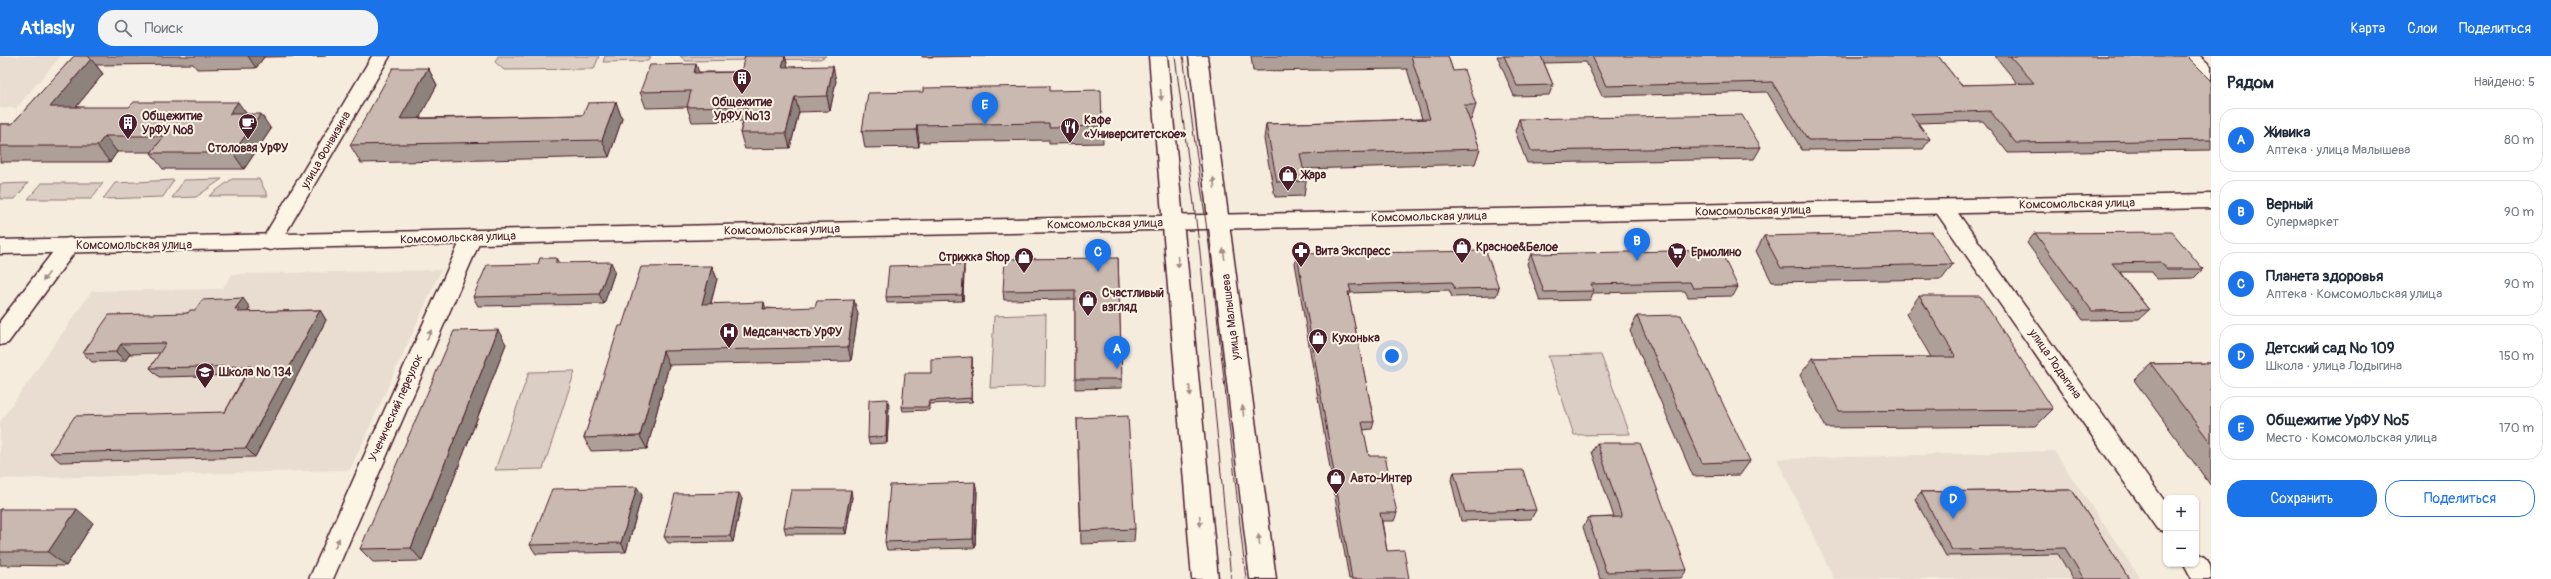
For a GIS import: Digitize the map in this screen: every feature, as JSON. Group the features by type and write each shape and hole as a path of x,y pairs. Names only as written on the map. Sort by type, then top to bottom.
{"main road":[{"path":"1158,56 1190,393 1205,579"},
{"name":"улица Малышева","path":"1198,56 1220,222 1263,579"},
{"name":"Комсомольская улица","path":"0,247 270,243 472,237 2211,201"}],"street":[{"name":"улица Фонвизина","path":"270,243 381,56"},
{"path":"2190,56 2211,76"},
{"name":"улица Лодыгина","path":"1944,207 2163,518"},
{"name":"Ученический переулок","path":"321,579 472,237"},
{"path":"0,337 69,245"},
{"path":"2198,567 2206,579"}],"shaded area":[{"path":"0,56 61,56 16,108 0,108"},
{"path":"498,56 599,56 594,69 504,70 495,62"},
{"path":"605,56 651,56 648,61 603,62"},
{"path":"680,56 826,56 820,59 686,61"},
{"path":"222,179 196,197 172,198 184,180"},
{"path":"232,179 259,179 268,196 209,196"},
{"path":"174,180 163,197 103,199 115,183"},
{"path":"28,183 15,199 0,199 0,184"},
{"path":"42,183 103,183 91,199 28,199"},
{"name":"Школа № 134","path":"441,270 350,470 0,479 0,422 92,291 222,289 232,274"},
{"path":"1046,314 1045,386 990,388 994,316"},
{"path":"1601,355 1630,434 1574,435 1548,356"},
{"path":"575,371 543,469 495,470 529,372"},
{"path":"2054,451 2141,579 1834,579 1777,459"}],"building":[{"path":"74,56 88,56 91,59 50,107 129,107 134,102 238,102 229,114 261,114 233,153 151,153 164,136 105,136 97,146 0,146 0,124 12,124"},
{"path":"745,56 785,56 782,67 833,66 827,96 795,97 786,133 740,133 748,106 687,107 691,91 640,92 650,65 696,64 694,73 741,72"},
{"path":"1411,56 1448,56 1453,71 1464,70 1476,105 1464,105 1480,149 1300,154 1306,181 1277,182 1266,124 1430,119"},
{"path":"1504,56 1541,56 1553,85 1517,86"},
{"path":"1592,56 1938,56 1961,85 2034,83 2010,56 2187,56 2211,80 2211,140 2016,143 1990,111 1911,114 1930,139 1808,140 1772,82 1606,86"},
{"path":"393,68 428,68 400,119 583,115 588,103 616,102 602,140 350,145"},
{"path":"1049,86 1049,91 1101,90 1102,126 1049,127 1049,123 917,125 916,130 862,131 868,93 923,92 923,88"},
{"path":"1742,115 1761,147 1531,151 1519,119"},
{"path":"1932,232 1953,264 1781,268 1764,236"},
{"path":"2172,232 2203,269 2167,269 2161,262 2112,263 2149,310 2092,311 2035,233"},
{"path":"1720,250 1738,287 1693,288 1690,282 1591,284 1594,291 1544,292 1531,254"},
{"path":"1486,251 1499,288 1455,289 1452,282 1349,285 1351,292 1348,292 1374,422 1362,422 1369,456 1385,456 1397,513 1380,513 1387,551 1404,550 1409,579 1352,579 1297,254"},
{"path":"540,258 556,258 556,263 611,262 599,294 473,297 487,265 538,264"},
{"path":"1118,258 1122,379 1075,379 1075,290 1003,291 1005,259"},
{"path":"964,264 962,295 886,297 889,266"},
{"path":"712,266 702,304 764,302 763,309 815,307 817,301 854,300 848,347 663,351 640,436 584,438 619,326 622,326 641,267"},
{"path":"1919,296 1980,296 2053,409 1839,411 1813,358 1956,357"},
{"path":"243,298 235,309 239,309 237,312 320,310 246,448 50,453 75,416 225,412 251,366 150,368 166,343 121,344 116,352 83,353 109,315 188,313 190,310 195,310 202,300"},
{"path":"1681,315 1750,461 1702,463 1637,316"},
{"path":"498,330 411,548 360,549 454,331"},
{"path":"972,357 971,398 929,401 928,407 902,407 905,373 931,373 931,359"},
{"path":"2211,363 2211,443 2151,364"},
{"path":"887,399 886,436 868,438 869,400"},
{"path":"1128,416 1135,529 1081,531 1077,418"},
{"path":"1597,443 1640,443 1687,570 1606,572 1588,518 1622,517"},
{"path":"1523,470 1536,510 1465,512 1454,472"},
{"path":"975,482 973,539 885,542 890,485"},
{"path":"637,487 621,543 530,545 552,489"},
{"path":"791,490 851,490 844,528 784,527"},
{"path":"2072,490 2129,579 2084,579 2065,548 1952,550 1921,492"},
{"path":"739,493 730,536 664,537 675,494"},
{"path":"0,509 77,509 48,552 0,552"}],"tram line":[{"path":"1175,56 1200,252 1231,579"},
{"path":"1183,56 1210,252 1246,579"}],"place":[{"name":"Общежитие УрФУ №13","path":"742,95"},
{"name":"Общежитие УрФУ №5","path":"985,125"},
{"name":"Общежитие УрФУ №8","path":"128,140"},
{"name":"Столовая УрФУ","path":"248,140"},
{"name":"Кафе «Университетское»","path":"1070,144"},
{"name":"Жара","path":"1288,192"},
{"name":"Верный","path":"1637,261"},
{"name":"Красное&Белое","path":"1462,264"},
{"name":"Вита Экспресс","path":"1301,268"},
{"name":"Ермолино","path":"1677,269"},
{"name":"Планета здоровья","path":"1098,272"},
{"name":"Стрижка Shop","path":"1024,274"},
{"name":"Счастливый взгляд","path":"1088,317"},
{"name":"Медсанчасть УрФУ","path":"729,349"},
{"name":"Кухонька","path":"1318,355"},
{"name":"Живика","path":"1117,369"},
{"name":"Школа № 134","path":"205,389"},
{"name":"Авто-Интер","path":"1336,495"},
{"name":"Детский сад № 109","path":"1953,519"}]}
